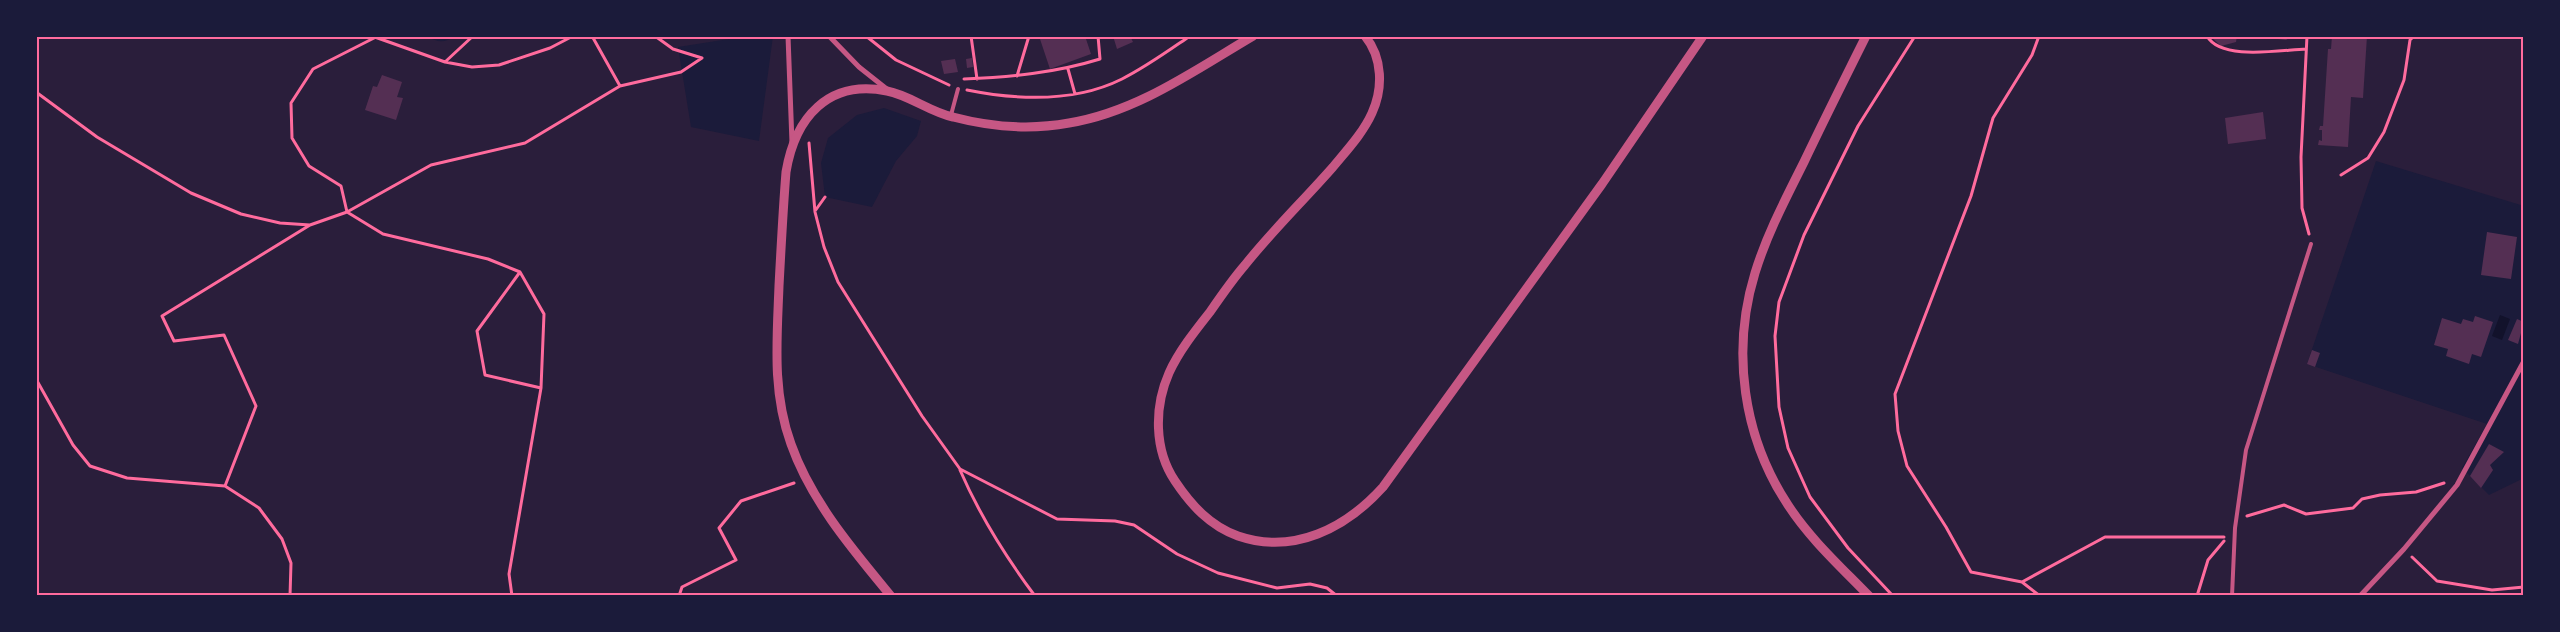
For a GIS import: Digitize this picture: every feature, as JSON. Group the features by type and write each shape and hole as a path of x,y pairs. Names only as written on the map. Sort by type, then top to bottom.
{"street":[{"path":"788,36 792,143 786,180 776,356 783,419 791,445 807,479 846,540 892,596"},
{"path":"829,36 859,67 888,91"},
{"path":"792,143 804,120 823,102 842,93 870,89 888,91 950,117 983,123 1027,127 1070,123 1099,116 1144,98 1253,36"},
{"path":"1365,36 1375,55 1380,83 1375,105 1366,125 1327,173 1239,272 1179,354 1162,393 1158,416 1159,439 1164,460 1180,488 1198,512 1216,525 1238,536 1261,542 1282,543 1322,534 1354,514 1383,487 1602,184 1703,36"},
{"path":"1866,36 1765,244 1749,296 1742,342 1746,396 1751,423 1773,482 1805,529 1868,596"},
{"path":"2360,596 2404,549 2462,476 2524,361"}],"lane":[{"path":"950,117 958,88"},
{"path":"2232,596 2236,528 2246,450 2311,244"}],"path":[{"path":"445,62 473,36"},
{"path":"512,596 509,574 541,388 544,314 520,272 488,259 383,234 347,212 341,186 309,166 292,138 291,103 313,68 373,37 445,62 472,68 499,65 550,48 574,36"},
{"path":"592,36 620,86"},
{"path":"225,486 256,406 224,334 174,342 162,316 310,225 347,212 431,165 526,142 620,86 681,72 702,58 673,49 655,36"},
{"path":"866,36 902,64 958,88 1014,98 1038,98 1075,94 1120,80 1190,36"},
{"path":"971,36 977,79"},
{"path":"1016,76 1029,36"},
{"path":"958,88 960,80 1016,76 1068,69 1100,59 1098,36"},
{"path":"1893,596 1848,548 1810,497 1788,448 1779,407 1775,336 1780,302 1804,235 1858,126 1915,36"},
{"path":"2039,36 2032,55 1993,118 1971,196 1894,394 1898,431 1907,466 1946,527 1971,572 2022,582 2040,596"},
{"path":"2207,36 2212,45 2231,52 2306,49"},
{"path":"2308,36 2301,157 2302,199 2311,244"},
{"path":"2340,175 2368,158 2384,132 2404,80 2410,40 2414,36"},
{"path":"1068,69 1075,94"},
{"path":"36,92 97,137 191,193 241,214 280,223 310,225"},
{"path":"792,143 808,140 815,212 824,247 838,282 922,416 960,469 977,508 1015,570 1035,596"},
{"path":"815,212 825,197"},
{"path":"520,272 477,331 485,375 541,388"},
{"path":"36,379 73,445 90,466 127,478 225,486 259,508 282,539 290,564 290,596"},
{"path":"960,469 1057,519 1115,521 1134,525 1177,554 1218,573 1277,588 1310,584 1327,588 1337,596"},
{"path":"2236,528 2247,516 2284,505 2306,514 2353,508 2362,499 2380,494 2416,492 2462,476"},
{"path":"679,596 682,587 736,560 719,528 741,501 807,479"},
{"path":"2022,582 2105,537 2228,537 2208,560 2197,596"},
{"path":"2404,549 2437,581 2492,590 2524,586"}],"shaded area":[{"path":"36,36 426,36 440,41 455,36 748,36 678,47 691,127 759,141 773,36 2524,36 2524,206 2376,161 2307,364 2487,424 2462,468 2489,495 2524,478 2524,596 36,596","holes":["884,108 921,121 917,136 896,161 872,207 825,197 821,163 828,138 857,115"]},
{"path":"2500,315 2510,319 2502,340 2492,336"}],"building":[{"path":"1039,36 1085,36 1091,54 1050,69"},
{"path":"1113,36 1130,36 1133,42 1117,49"},
{"path":"2210,36 2237,36 2236,42 2221,46"},
{"path":"2274,36 2292,36 2286,40 2278,39"},
{"path":"2332,36 2367,36 2363,98 2351,97 2348,147 2318,145 2319,140 2322,141 2322,130 2319,130 2320,126 2323,126 2328,49 2331,49"},
{"path":"972,58 973,67 967,68 966,59"},
{"path":"955,59 958,72 944,74 941,61"},
{"path":"382,75 402,82 397,97 403,98 396,120 365,110 373,86 377,87"},
{"path":"2263,112 2266,139 2228,144 2225,118"},
{"path":"2487,232 2517,237 2511,279 2481,275"},
{"path":"2475,316 2493,322 2481,357 2472,354 2469,364 2446,356 2448,349 2434,345 2442,318 2461,324 2463,319 2473,322"},
{"path":"2517,319 2524,322 2518,344 2508,340"},
{"path":"2312,350 2320,353 2315,367 2307,364"},
{"path":"2489,444 2504,452 2490,465 2493,470 2481,488 2470,476"}]}
